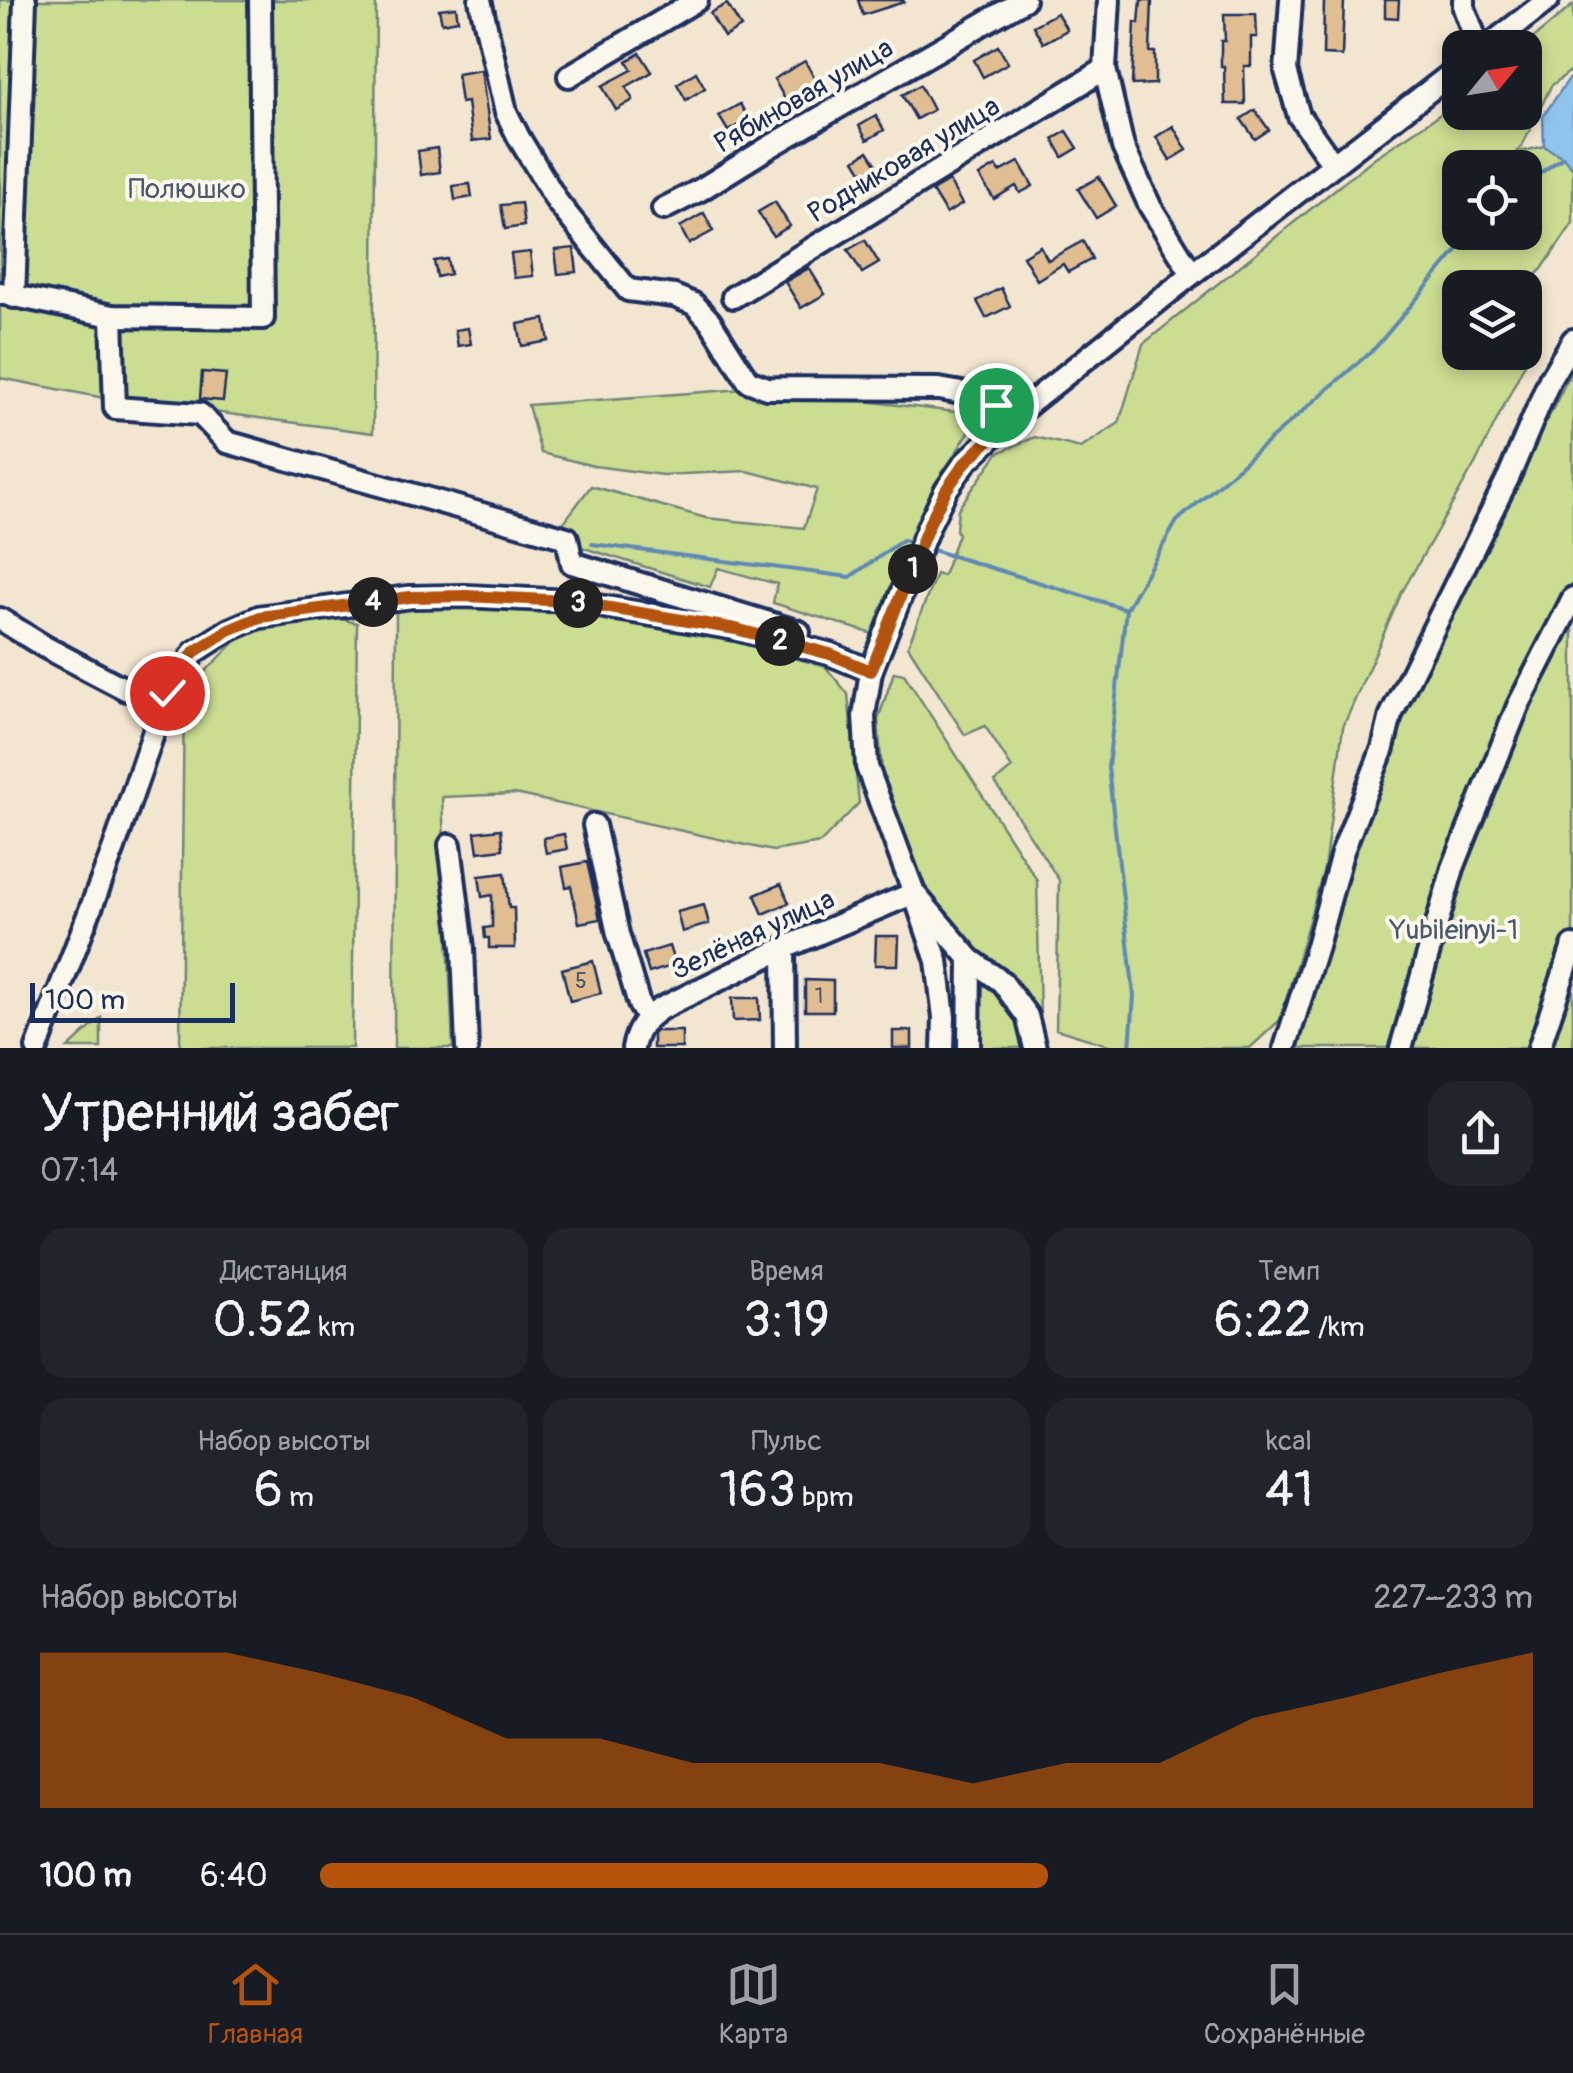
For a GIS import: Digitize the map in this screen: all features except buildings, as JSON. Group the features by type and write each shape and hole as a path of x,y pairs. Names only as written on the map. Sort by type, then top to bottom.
{"street":[{"path":"25,0 7,295 112,316 263,318 260,0"},
{"path":"480,0 506,112 519,138 558,203 628,290 674,296 694,304 710,321 748,380 767,388 939,388 973,395 1013,417"},
{"path":"568,76 697,0"},
{"name":"Рябиновая улица","path":"663,209 1024,0"},
{"path":"1109,0 1105,70 1123,147 1150,206 1192,274"},
{"path":"1291,0 1286,71 1299,116 1332,164"},
{"path":"1464,0 1474,30"},
{"path":"1507,30 1548,0"},
{"name":"Родниковая улица","path":"732,297 1105,70"},
{"path":"944,1048 937,961 867,767 864,716 871,671 946,490 965,463 1013,417 1442,81"},
{"path":"112,316 116,408 200,414 227,442 568,538 572,563 841,645 849,662"},
{"path":"1285,1048 1342,853 1383,748 1391,715 1509,476 1550,379 1573,340"},
{"path":"36,1048 114,848 167,693 194,652 229,630 260,617 410,597 568,601 736,629 830,654 871,671"},
{"path":"1401,1048 1453,868 1518,706 1573,598"},
{"path":"0,618 45,647 127,690 167,693"},
{"path":"594,826 618,934 647,1018 638,1030 633,1048"},
{"path":"450,845 463,948 467,1048"},
{"path":"914,893 970,959 1002,982 1027,1016 1035,1048"},
{"name":"Зелёная улица","path":"647,1018 784,948 914,893"},
{"path":"1539,1048 1573,946"},
{"path":"784,948 785,1048"},
{"path":"969,1048 970,959"}],"green space":[{"name":"Полюшко","path":"0,0 376,0 373,433 99,397 0,378"},
{"path":"1573,5 1573,69 1551,86 1542,105 1542,31"},
{"path":"1442,113 1442,130 1530,130 1519,150 1442,150 1442,250 1542,250 1542,150 1528,150 1544,146 1573,168 1573,223 1541,270 1442,270 1442,370 1522,370 1476,462 1401,594 1343,727 1324,869 1280,1020 1250,1048 1112,1048 1056,1029 1059,880 995,782 1012,768 985,726 965,735 908,646 936,574 943,576 958,534 958,509 998,453 1035,437 1081,448 1119,423 1143,344 1374,158"},
{"name":"Yubileinyi-1","path":"1573,368 1573,1048 1296,1048 1391,734"},
{"path":"758,388 980,415 935,485 876,635 773,603 777,584 718,568 710,587 552,538 591,486 706,518 804,528 817,489 747,471 662,475 594,466 541,453 528,405"},
{"path":"420,598 590,612 743,639 824,665 848,694 859,803 820,843 773,851 515,794 442,797 453,1048 394,1048 396,612"},
{"path":"274,603 357,623 352,1048 180,1048 184,693"},
{"path":"894,672 904,674 1037,880 1040,1019 1007,972 974,948 925,890 882,772 878,720"},
{"path":"976,971 1020,1016 1030,1048 976,1048"},
{"path":"101,1018 101,1048 68,1048"}],"water":[{"path":"1573,77 1573,168 1544,146 1543,116"}],"waterway":[{"path":"1542,172 1563,157"},
{"path":"926,548 1126,609 1177,521 1376,347 1458,250"},
{"path":"592,544 850,577 903,540 912,543"},
{"path":"1126,609 1108,767 1134,996 1130,1048"}],"route":[{"path":"167,693 194,652 229,630 260,617 410,597 568,601 736,629 830,654 871,671 946,490 965,463 1013,417 996,405"}]}
